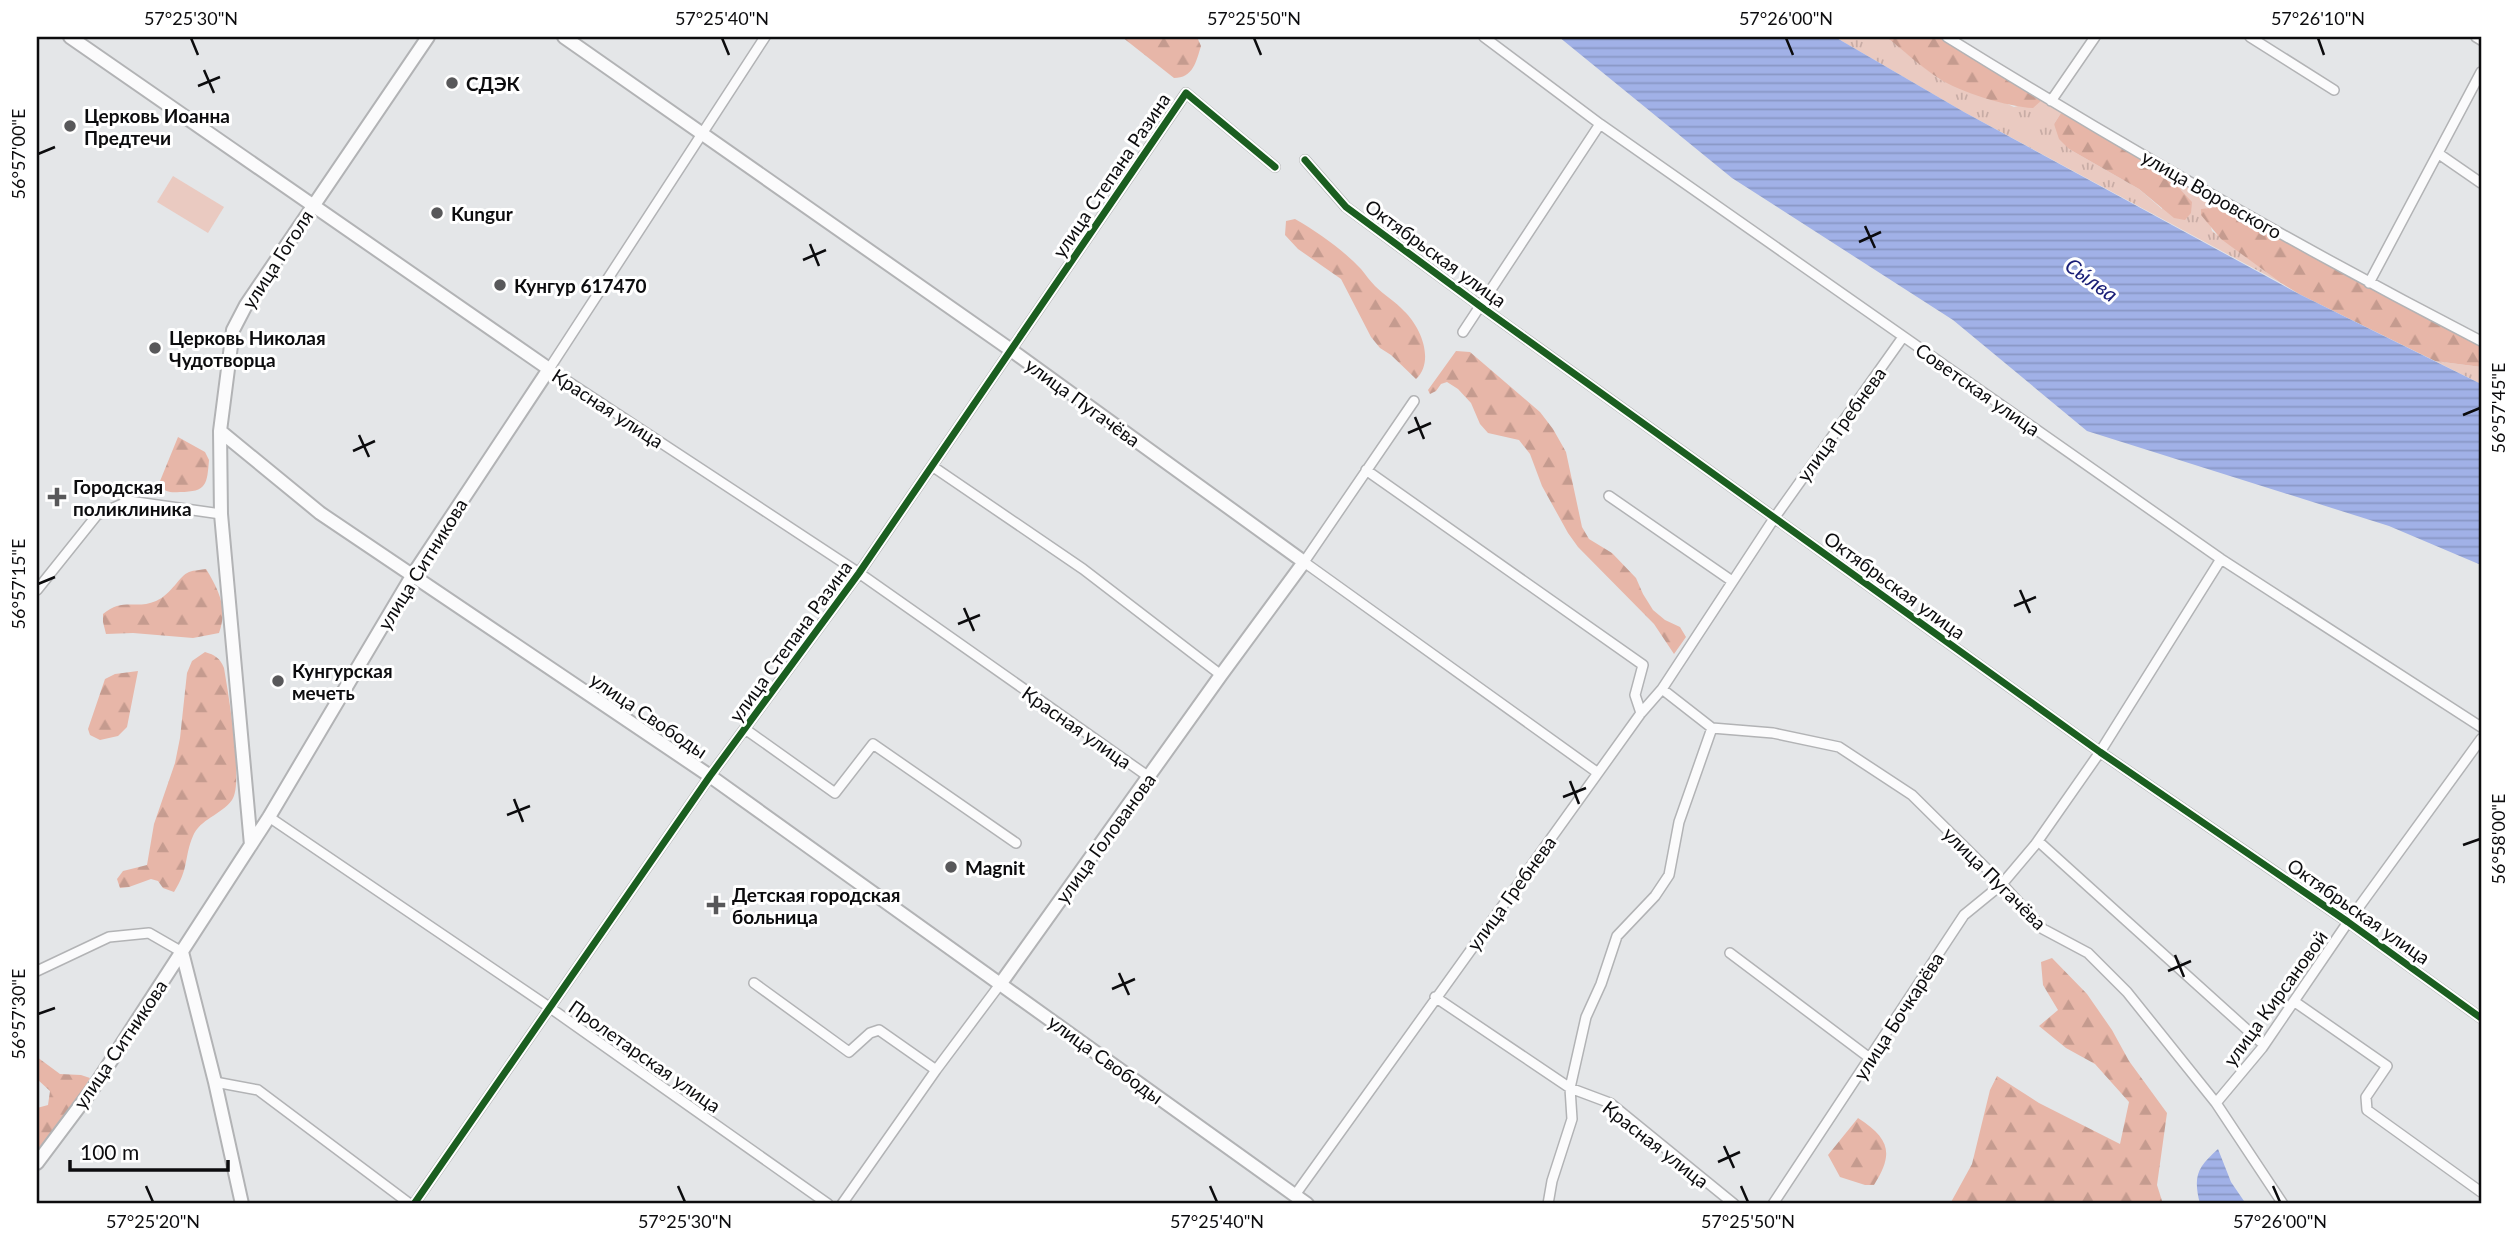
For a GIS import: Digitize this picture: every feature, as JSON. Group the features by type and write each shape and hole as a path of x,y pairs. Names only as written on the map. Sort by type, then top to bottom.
{"street":[{"name":"Красная улица","path":"70,37 549,369 859,573 1149,777"},
{"name":"улица Гоголя","path":"251,845 221,514 220,431 233,330 247,305 428,37"},
{"name":"улица Пугачёва","path":"564,37 1011,351 1598,773"},
{"name":"улица Ситникова","path":"37,1163 94,1087 182,952 269,817 412,576 765,37"},
{"name":"Советская улица","path":"1484,37 1600,124 2221,559 2481,727"},
{"name":"улица Воровского","path":"1948,37 2051,101 2369,283 2481,341"},
{"path":"2051,101 2095,37"},
{"path":"2250,37 2334,90"},
{"path":"2476,37 2481,40"},
{"path":"2369,283 2481,72"},
{"name":"улица Степана Разина","path":"412,1204 710,776 859,573 1186,93 1275,167"},
{"path":"1463,332 1600,124"},
{"path":"2439,154 2481,183"},
{"name":"Октябрьская улица","path":"1305,160 1346,207 1480,306 2100,751 2348,922 2481,1018"},
{"name":"улица Гребнева","path":"1291,1200 1641,713 1662,689 1775,517 1903,337"},
{"name":"улица Голованова","path":"842,1204 1304,562 1414,401"},
{"name":"улица Свободы","path":"220,431 320,513 710,776 1001,983 1291,1200 1307,1204"},
{"path":"932,466 1083,569 1221,675"},
{"path":"1366,470 1643,665 1635,695 1641,713"},
{"path":"1609,496 1732,581"},
{"path":"37,590 97,515 129,501 221,514"},
{"name":"улица Бочкарёва","path":"1773,1204 1964,915 2002,884 2038,841 2100,751 2221,559"},
{"path":"1548,1204 1552,1181 1572,1119 1570,1088 1586,1017 1601,984 1617,936 1656,896 1669,875 1678,821 1712,728 1662,689"},
{"name":"улица Пугачёва","path":"1712,728 1773,733 1839,747 1912,795 2002,884 2043,929 2088,953 2127,992 2216,1103 2283,1204"},
{"path":"745,729 835,793 873,744 1016,843"},
{"name":"улица Кирсановой","path":"2216,1103 2264,1045 2348,922 2481,739"},
{"name":"Пролетарская улица","path":"269,817 549,1007 828,1204"},
{"path":"2038,841 2264,1045"},
{"path":"37,971 109,937 149,933 182,952 242,1204"},
{"path":"1730,953 1871,1059"},
{"path":"754,983 849,1052 870,1033 879,1030 936,1070"},
{"name":"Красная улица","path":"1435,997 1570,1088 1610,1103 1734,1204"},
{"name":"улица Кирсановой","path":"2295,1002 2387,1066 2366,1097 2367,1110 2481,1192"},
{"path":"215,1082 258,1090 412,1204"}],"green space":[{"path":"1122,37 1197,37 1201,46 1190,72 1174,78"},
{"path":"1835,37 1886,37 1939,79 2014,107 2043,99 2061,113 2054,124 2069,149 2139,189 2162,209 2162,170 2224,206 2206,208 2212,231 2281,283 1964,112"},
{"path":"1886,37 1947,37 2043,99 2033,108 1998,102 1971,93 1931,73"},
{"path":"2061,113 2162,170 2192,202 2191,213 2185,220 2174,218 2139,189 2069,149 2059,139 2054,124"},
{"path":"173,176 224,207 208,233 157,202"},
{"path":"2224,206 2481,344 2481,367 2435,361 2281,283 2221,239 2201,215 2201,209"},
{"path":"1295,219 1346,255 1410,318 1420,335 1425,354 1422,372 1416,379 1371,337 1341,279 1298,249 1285,235 1286,221"},
{"path":"1456,351 1470,352 1540,412 1553,429 1566,452 1582,527 1589,539 1612,553 1636,578 1653,610 1680,627 1686,637 1674,654 1654,624 1578,547 1542,486 1530,454 1519,440 1488,433 1480,424 1471,403 1447,382 1430,394 1428,390"},
{"path":"2435,361 2481,367 2481,384"},
{"path":"178,437 205,452 209,460 204,485 189,492 171,492 158,486"},
{"path":"206,569 221,600 223,616 219,633 193,638 133,633 106,634 103,614 110,609 156,601 185,574"},
{"path":"205,652 217,657 224,668 236,758 235,791 232,800 196,830 182,876 174,892 151,879 120,888 117,879 123,871 147,865 154,824 175,763 187,673 192,661"},
{"path":"138,671 127,727 118,736 100,740 90,735 88,729 105,679 115,674"},
{"path":"2052,958 2087,994 2129,1061 2167,1113 2157,1185 2163,1204 1950,1204 1972,1164 1990,1090 1997,1076 2039,1103 2120,1144 2129,1102 2095,1064 2066,1048 2039,1026 2058,1010 2043,985 2041,962"},
{"path":"37,1057 60,1074 90,1078 37,1165 37,1108 48,1105 50,1091 37,1079"},
{"path":"1858,1118 1877,1133 1886,1147 1884,1164 1874,1185 1840,1177 1828,1155"}],"water":[{"name":"Сы́лва","path":"1559,37 1835,37 1964,112 2299,294 2481,384 2481,565 2389,526 2087,431 1953,320 1732,178"},
{"path":"2218,1149 2231,1182 2246,1204 2200,1204 2198,1173"}],"cycle path":[{"path":"414,1204 710,776 859,573 1186,93 1275,167"},
{"path":"1305,160 1346,207 1480,306 2100,752 2348,922 2481,1018"}],"place":[{"name":"СДЭК","path":"452,83"},
{"name":"Церковь Иоанна Предтечи","path":"70,126"},
{"name":"Kungur","path":"437,213"},
{"name":"Кунгур 617470","path":"500,285"},
{"name":"Церковь Николая Чудотворца","path":"155,348"},
{"name":"Городская поликлиника","path":"57,497"},
{"name":"Кунгурская мечеть","path":"278,681"},
{"name":"Magnit","path":"951,867"},
{"name":"Детская городская больница","path":"716,905"}]}
